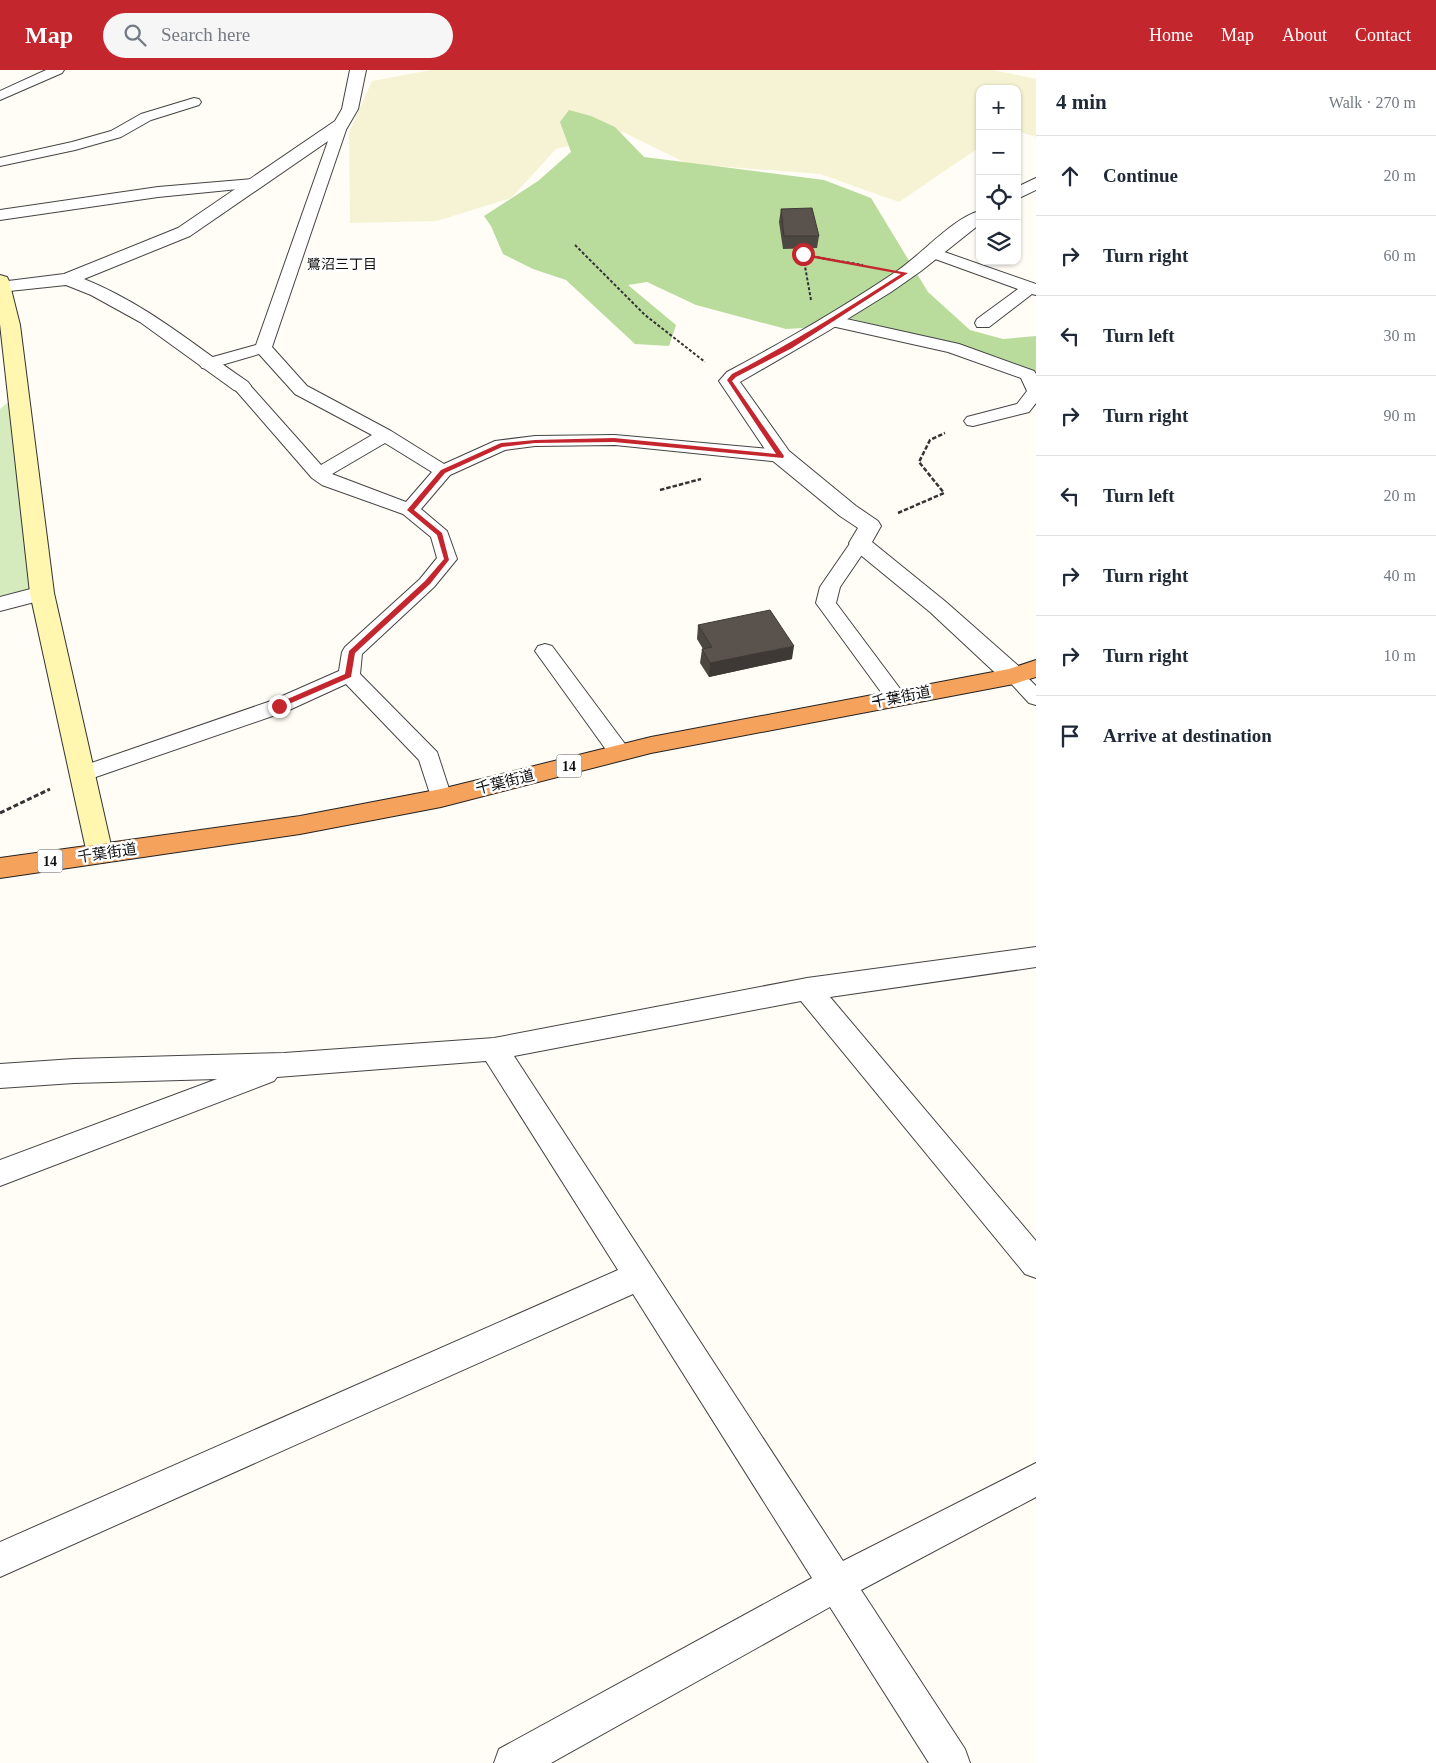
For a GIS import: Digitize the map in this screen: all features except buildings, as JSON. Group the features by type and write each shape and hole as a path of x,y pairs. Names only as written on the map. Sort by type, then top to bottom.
{"highway":[{"name":"千葉街道","path":"0,868 300,825 441,798 650,745 1025,672"}],"street":[{"path":"100,854 42,593 0,284 68,279 184,232 341,124 350,109 358,70"},
{"path":"1021,191 1036,182"},
{"path":"976,218 959,228 933,253 906,273 833,321 734,376 729,381 781,456 848,511 865,534 938,607 1025,672"},
{"path":"68,279 114,299 159,327 241,386"},
{"path":"0,604 42,593"},
{"path":"0,1076 74,1071 284,1065 494,1049 807,989 1036,957"},
{"path":"807,989 1036,1264"},
{"path":"494,1049 951,1763"},
{"path":"0,1173 284,1065"},
{"path":"0,1560 639,1276"},
{"path":"513,1763 836,1584 1036,1480"}],"lane":[{"path":"0,96 57,70"},
{"path":"0,162 75,146 116,134 146,117 194,102"},
{"path":"263,348 341,124"},
{"path":"0,215 146,194 222,185 253,184"},
{"path":"933,253 1033,289"},
{"path":"983,322 1033,289"},
{"path":"833,321 953,348 1028,375 1036,391 1023,408 973,421"},
{"path":"208,364 263,348"},
{"path":"263,348 301,390 385,435 443,471"},
{"path":"241,386 319,474 329,481 410,510 440,535 447,559 427,583 352,652 349,675"},
{"path":"319,474 385,435"},
{"path":"410,510 443,471 501,445 614,440 781,456"},
{"path":"865,534 830,587 826,604 896,698"},
{"path":"545,651 620,753"},
{"path":"1025,672 1036,698"},
{"path":"82,774 279,706 349,675"},
{"path":"349,675 428,757 441,798"}],"path":[{"path":"575,245 644,315 729,381"},
{"path":"811,300 803,254 906,273"},
{"path":"865,534 944,493 919,462 930,440 973,421"},
{"path":"0,813 82,774"}],"shaded area":[{"path":"431,70 993,70 1036,79 1036,137 1021,132 1021,85 976,85 976,150 899,202 820,174 688,164 623,132 556,149 511,198 437,221 350,223 349,132 372,81"}],"green space":[{"path":"569,110 591,116 615,127 644,157 824,180 871,198 928,292 970,330 1003,339 1036,336 1036,373 924,337 833,314 804,328 786,329 696,305 647,282 628,285 676,325 669,346 635,344 566,280 533,269 503,254 491,226 484,216 538,181 571,152 560,122"},
{"path":"19,393 42,593 0,604 0,409"}],"district":[{"name":"鷺沼三丁目","path":"342,264"}],"route":[{"path":"279,706 349,675 352,652 427,583 447,559 440,535 410,510 443,471 501,445 535,442 614,440 781,456 729,381 734,376 833,321 906,273 803,254"}]}
